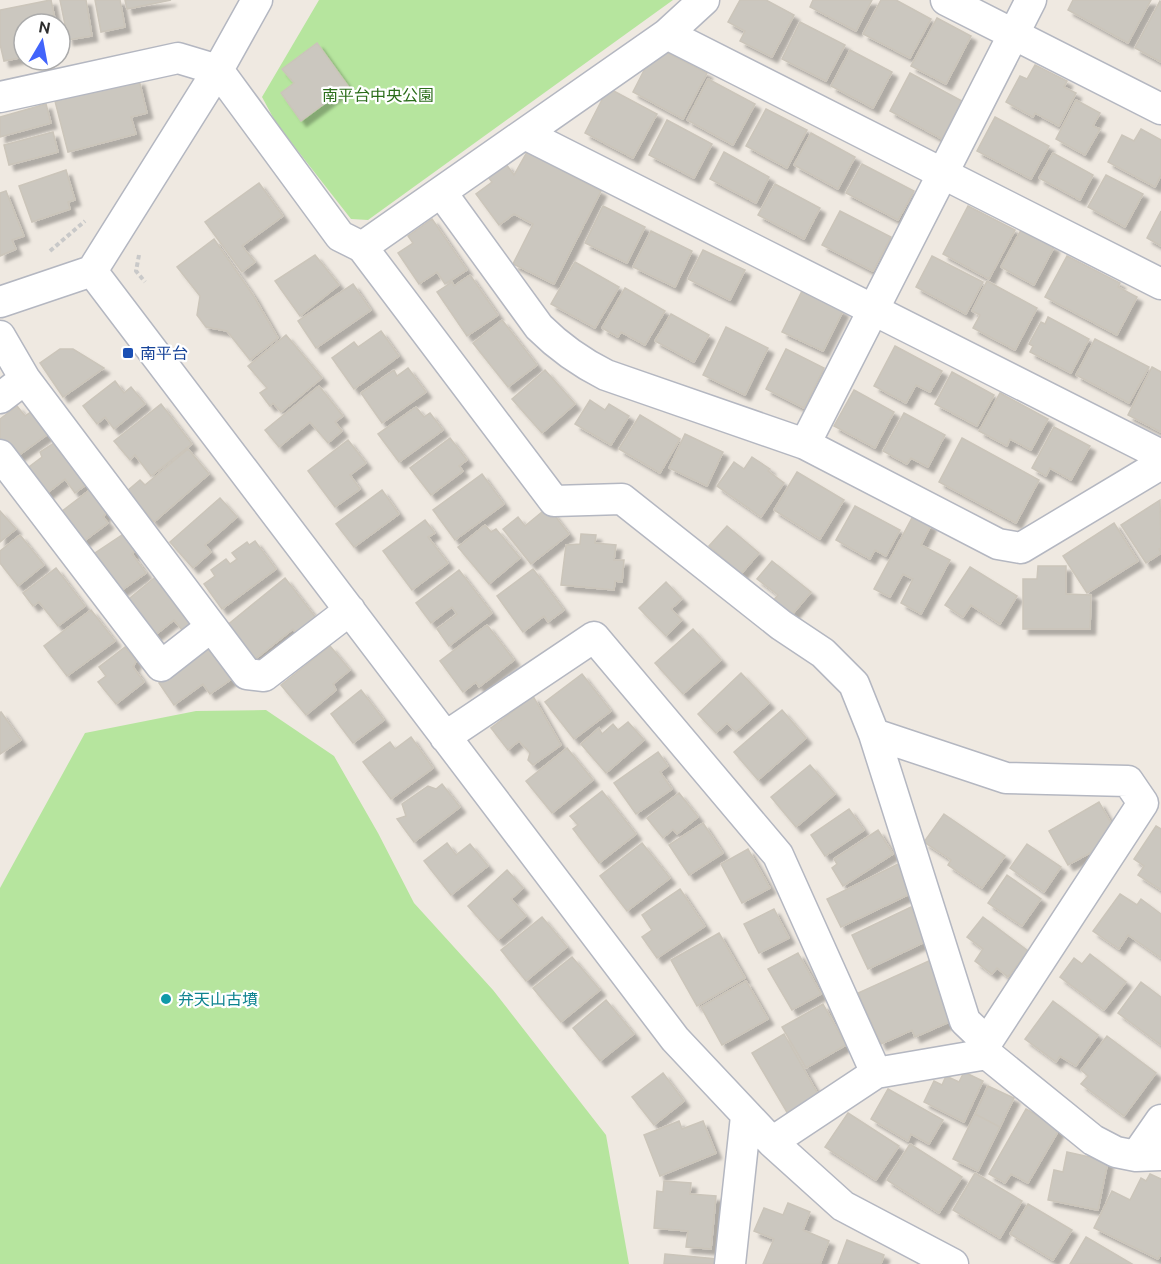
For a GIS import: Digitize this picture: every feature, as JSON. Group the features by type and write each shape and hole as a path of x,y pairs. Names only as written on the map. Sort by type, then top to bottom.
{"street":[{"path":"0,302 92,271 218,70 257,0"},
{"path":"362,247 667,34 704,0"},
{"path":"946,0 1161,109"},
{"path":"805,444 1031,0"},
{"path":"667,34 1161,284"},
{"path":"0,97 178,58 218,70 340,236 362,247 554,501 622,499 781,625 823,653 854,684 874,734 965,1021 987,1048 1093,1140 1116,1152 1148,1156 1161,1120"},
{"path":"525,134 1161,455"},
{"path":"441,192 539,327 570,354 606,375 805,444 998,544 1021,548 1161,464"},
{"path":"92,271 675,1039 772,1142 843,1206 953,1264"},
{"path":"0,336 25,379 247,674 264,676 350,610"},
{"path":"0,398 25,379"},
{"path":"0,455 161,666 211,627"},
{"path":"445,737 594,637 778,855 876,1073"},
{"path":"772,1142 876,1073 987,1048 1143,803 1128,782 1006,778 874,734"},
{"path":"730,1264 746,1116"}],"path":[{"path":"49,252 66,240 89,218"},
{"path":"140,251 136,271 145,282"}],"green space":[{"name":"南平台中央公園","path":"319,0 673,0 368,220 351,219 276,123 262,97"},
{"path":"266,710 334,756 378,833 414,903 493,990 606,1135 629,1264 0,1264 0,888 85,733 196,711"}],"building":[{"path":"51,0 54,12 12,12 12,59 4,61 0,44 0,10"},
{"path":"60,0 86,0 92,36 72,39 72,12 62,12"},
{"path":"95,0 120,0 125,27 101,32"},
{"path":"125,0 171,0 127,9"},
{"path":"740,0 766,0 794,15 772,57 740,41 745,31 728,22"},
{"path":"813,0 872,0 856,31 810,7"},
{"path":"881,0 896,0 931,19 910,58 863,34"},
{"path":"1073,0 1151,0 1128,43 1068,10"},
{"path":"1161,2 1161,62 1135,48"},
{"path":"937,18 971,36 946,84 911,66"},
{"path":"800,22 845,45 826,81 782,59"},
{"path":"317,43 348,86 301,121 281,93 294,83 282,69"},
{"path":"656,47 707,73 683,119 633,92"},
{"path":"850,50 892,72 873,108 831,86"},
{"path":"1035,65 1067,81 1064,87 1076,93 1059,126 1035,113 1033,117 1006,102 1020,76 1027,79"},
{"path":"910,73 962,101 942,139 890,111"},
{"path":"708,79 755,104 733,145 687,120"},
{"path":"139,80 147,113 131,117 136,134 68,152 55,101"},
{"path":"608,88 657,114 633,158 585,133"},
{"path":"1076,100 1100,113 1093,126 1100,129 1085,155 1056,139"},
{"path":"46,104 51,123 0,137 0,117"},
{"path":"766,109 807,130 787,168 746,146"},
{"path":"995,117 1049,146 1031,179 977,151"},
{"path":"667,120 712,144 694,178 649,155"},
{"path":"1141,129 1161,140 1161,175 1155,187 1108,162 1122,135 1134,141"},
{"path":"53,132 58,152 9,165 4,145"},
{"path":"811,133 855,157 838,189 794,165"},
{"path":"527,152 601,191 554,284 513,264 533,224 514,214 499,225 476,194 492,182 488,177 506,164 514,175"},
{"path":"724,152 769,177 756,203 710,179"},
{"path":"1053,153 1093,175 1080,200 1039,178"},
{"path":"862,164 914,191 898,220 846,193"},
{"path":"66,170 75,200 68,202 70,209 32,222 19,186"},
{"path":"1106,175 1143,194 1125,227 1088,207"},
{"path":"259,183 283,216 242,246 255,262 242,272 205,222"},
{"path":"775,184 820,208 804,239 758,215"},
{"path":"6,191 24,236 12,240 16,249 0,256 0,193"},
{"path":"603,206 645,227 627,263 585,243"},
{"path":"968,206 1015,230 989,279 943,254"},
{"path":"840,211 891,237 873,271 822,245"},
{"path":"1161,211 1161,246 1147,238"},
{"path":"432,219 467,270 445,284 437,272 419,284 398,253 413,243 408,236"},
{"path":"1021,230 1054,247 1034,285 1001,267"},
{"path":"651,231 692,251 675,287 633,267"},
{"path":"214,239 253,295 278,338 250,360 227,331 206,327 197,315 200,296 177,267"},
{"path":"703,250 745,270 730,300 688,279"},
{"path":"315,255 339,285 300,316 275,281"},
{"path":"932,256 983,282 966,314 916,287"},
{"path":"1067,256 1120,283 1118,287 1137,297 1117,335 1045,297"},
{"path":"575,262 619,287 595,328 551,304"},
{"path":"470,275 498,315 467,336 437,292 452,282 454,286"},
{"path":"987,281 1037,308 1015,350 973,328 980,315 972,311"},
{"path":"353,284 371,310 316,348 298,321"},
{"path":"625,288 665,311 645,345 621,332 618,337 602,328"},
{"path":"802,291 843,311 823,351 782,332"},
{"path":"671,314 709,335 694,362 655,341"},
{"path":"1048,317 1089,339 1071,373 1030,352 1033,346 1029,344 1041,322 1045,324"},
{"path":"502,320 537,365 508,387 473,343"},
{"path":"726,327 768,348 745,395 703,375"},
{"path":"381,331 399,356 354,389 332,358 354,342 358,347"},
{"path":"286,335 322,378 281,412 273,403 270,406 260,393 267,388 248,366"},
{"path":"1095,339 1149,367 1129,403 1076,375"},
{"path":"895,346 942,371 930,392 916,385 906,403 874,386"},
{"path":"60,349 73,349 104,368 63,397 40,363"},
{"path":"786,349 824,368 804,408 766,389"},
{"path":"1152,367 1161,372 1161,432 1128,415"},
{"path":"408,368 426,392 382,423 361,393 394,370 397,376"},
{"path":"545,370 575,404 542,433 512,399"},
{"path":"952,372 994,395 977,426 935,404"},
{"path":"115,381 124,393 131,387 145,404 114,429 105,417 97,424 83,406"},
{"path":"319,386 343,416 335,422 342,431 328,443 310,422 279,447 265,430"},
{"path":"854,390 894,412 875,448 834,426"},
{"path":"1000,393 1048,419 1031,450 1010,439 1007,446 979,431"},
{"path":"590,400 605,410 609,404 629,416 611,445 575,424"},
{"path":"161,404 192,444 151,476 135,455 130,460 114,441"},
{"path":"17,406 25,416 35,409 52,431 15,458 0,439 0,419"},
{"path":"416,407 424,417 430,413 443,430 399,462 378,434"},
{"path":"904,413 945,435 928,467 911,458 907,464 883,451"},
{"path":"640,415 680,439 660,473 619,449"},
{"path":"1054,427 1090,446 1071,480 1050,468 1046,476 1032,468"},
{"path":"685,434 723,452 707,486 669,468"},
{"path":"450,438 467,460 459,466 463,471 431,495 410,468"},
{"path":"962,438 1039,480 1016,523 939,482"},
{"path":"348,440 366,463 350,475 360,489 335,507 308,471"},
{"path":"57,441 87,484 75,493 65,479 41,498 21,473 42,457 40,452"},
{"path":"188,449 209,474 154,522 127,491 140,480 145,485"},
{"path":"752,457 770,469 768,471 784,483 761,517 717,486 734,462 744,469"},
{"path":"797,472 844,500 820,539 774,510"},
{"path":"482,474 504,504 455,540 433,510"},
{"path":"91,489 108,510 103,517 108,523 80,544 57,515"},
{"path":"382,490 399,514 354,547 336,524"},
{"path":"220,498 237,517 205,545 211,552 193,568 170,542"},
{"path":"1160,500 1161,548 1159,549 1161,553 1146,563 1121,525"},
{"path":"855,506 900,530 886,556 875,550 870,559 836,540"},
{"path":"548,507 569,534 531,564 503,529 518,517 525,526"},
{"path":"0,511 16,529 0,542"},
{"path":"913,516 931,525 921,545 950,560 921,614 901,603 913,579 903,574 890,597 874,589"},
{"path":"425,520 435,533 428,537 448,563 412,590 383,551"},
{"path":"1114,523 1138,561 1087,593 1063,556"},
{"path":"485,525 491,532 496,529 520,558 489,584 458,547"},
{"path":"727,526 759,553 741,574 709,546"},
{"path":"125,533 136,549 132,554 146,573 112,597 86,559"},
{"path":"581,534 596,535 595,543 616,545 614,560 624,560 622,582 615,581 614,590 561,585 566,545 580,544"},
{"path":"20,535 44,565 18,586 0,563 0,551"},
{"path":"255,541 276,569 222,609 204,584 215,576 211,570 226,559 230,564 237,559 232,553 247,542 249,545"},
{"path":"772,561 811,592 790,617 772,602 778,595 757,579"},
{"path":"1038,566 1066,566 1066,594 1091,595 1090,629 1023,629 1023,579 1037,579"},
{"path":"970,567 1017,596 1000,624 971,605 963,617 945,605"},
{"path":"56,568 85,606 58,626 39,602 33,606 23,593"},
{"path":"533,569 564,610 548,622 544,616 523,632 497,596"},
{"path":"459,570 492,613 449,646 437,629 457,614 452,607 431,623 416,603"},
{"path":"159,574 201,625 187,636 174,620 154,636 125,602"},
{"path":"285,578 316,618 297,634 293,629 254,660 226,626"},
{"path":"666,582 682,599 671,609 682,620 666,636 639,608"},
{"path":"91,610 115,641 67,676 44,646"},
{"path":"487,625 514,660 479,687 476,682 463,692 440,661"},
{"path":"693,629 721,660 683,694 655,663"},
{"path":"330,646 350,670 333,684 336,690 306,715 281,685"},
{"path":"125,647 136,661 133,667 144,682 116,704 98,682 106,676 99,667"},
{"path":"211,647 233,678 210,694 203,684 174,705 159,683"},
{"path":"741,673 769,703 736,732 727,723 716,733 698,714"},
{"path":"582,674 611,711 574,739 545,702"},
{"path":"361,690 384,720 353,743 331,714"},
{"path":"533,696 561,745 533,765 528,760 530,753 519,741 508,750 491,728"},
{"path":"782,710 806,738 758,780 734,752"},
{"path":"0,713 21,740 0,754"},
{"path":"628,722 644,740 606,773 581,744 599,728 602,734 613,724 618,730"},
{"path":"411,737 433,768 391,799 363,762 390,742 395,749"},
{"path":"567,748 593,780 552,813 526,781"},
{"path":"658,752 668,766 660,772 672,789 636,814 614,783"},
{"path":"810,765 835,794 796,827 771,797"},
{"path":"442,784 460,807 414,842 397,819 406,816 402,804 428,786 436,789"},
{"path":"602,791 636,834 599,863 573,829 578,825 570,816"},
{"path":"679,793 698,817 677,834 673,829 663,838 647,818"},
{"path":"1099,802 1119,837 1068,865 1049,831"},
{"path":"849,809 864,830 825,856 811,835"},
{"path":"944,814 1005,856 982,888 948,865 951,860 924,842"},
{"path":"703,823 723,853 689,875 669,845"},
{"path":"1156,826 1161,829 1161,890 1138,875 1144,866 1134,859"},
{"path":"878,830 893,854 843,886 832,868 837,864 834,859"},
{"path":"447,843 456,855 470,844 488,866 451,895 424,861"},
{"path":"642,843 670,878 627,911 600,876"},
{"path":"1027,844 1061,867 1044,892 1010,868"},
{"path":"748,849 770,888 742,903 721,864"},
{"path":"898,864 912,893 841,927 827,899"},
{"path":"507,870 523,888 511,899 526,916 498,940 468,906"},
{"path":"1007,875 1041,899 1022,926 988,903"},
{"path":"680,889 705,926 657,958 642,937 652,930 642,915"},
{"path":"1120,894 1137,905 1141,899 1161,914 1161,958 1128,935 1119,949 1093,931"},
{"path":"911,907 927,941 868,969 852,935"},
{"path":"774,909 789,938 759,953 744,924"},
{"path":"542,917 567,947 526,981 501,950"},
{"path":"983,917 1028,951 1008,977 997,968 992,974 975,961 983,949 967,937"},
{"path":"719,933 745,978 697,1006 671,960"},
{"path":"798,953 821,994 792,1010 768,969"},
{"path":"1090,954 1126,982 1104,1010 1060,977 1074,958 1082,964"},
{"path":"572,957 600,990 561,1022 533,988"},
{"path":"931,960 958,1018 915,1037 912,1030 881,1044 858,993"},
{"path":"746,981 768,1019 722,1045 701,1007"},
{"path":"1141,982 1161,997 1161,1045 1118,1013"},
{"path":"606,1000 634,1034 600,1061 573,1028"},
{"path":"1053,1001 1098,1035 1076,1066 1060,1056 1056,1062 1025,1039"},
{"path":"823,1004 846,1045 806,1068 782,1027"},
{"path":"784,1034 819,1096 788,1114 752,1053"},
{"path":"1107,1036 1156,1073 1124,1116 1081,1084 1088,1076 1081,1070"},
{"path":"964,1072 983,1081 964,1122 924,1102 934,1081 942,1085 946,1076 959,1082"},
{"path":"663,1073 684,1101 654,1125 632,1097"},
{"path":"988,1086 1014,1098 1000,1127 975,1114"},
{"path":"888,1089 943,1120 929,1144 911,1134 908,1141 871,1119"},
{"path":"1026,1109 1060,1128 1028,1183 1011,1174 1005,1183 989,1174"},
{"path":"848,1113 899,1146 876,1180 825,1147"},
{"path":"975,1114 1000,1127 978,1171 953,1159"},
{"path":"679,1121 682,1129 703,1121 716,1153 660,1176 644,1135"},
{"path":"910,1144 962,1177 939,1213 887,1180"},
{"path":"1067,1152 1108,1161 1098,1210 1048,1200 1054,1170 1063,1172"},
{"path":"975,1173 1022,1201 1000,1238 953,1210"},
{"path":"1150,1174 1161,1179 1161,1254 1158,1259 1094,1228 1112,1191 1130,1200 1141,1178 1146,1181"},
{"path":"664,1181 691,1183 690,1194 716,1196 711,1249 686,1247 688,1231 654,1228 657,1191 663,1192"},
{"path":"788,1203 810,1212 803,1230 829,1241 820,1264 763,1264 774,1239 754,1231 764,1208 783,1215"},
{"path":"1028,1204 1072,1230 1053,1260 1010,1234"},
{"path":"1086,1237 1132,1264 1070,1264"},
{"path":"847,1240 884,1255 881,1264 838,1264"},
{"path":"665,1254 717,1259 716,1264 664,1264"}],"place":[{"name":"南平台","path":"128,353"},
{"name":"弁天山古墳","path":"166,999"}]}
